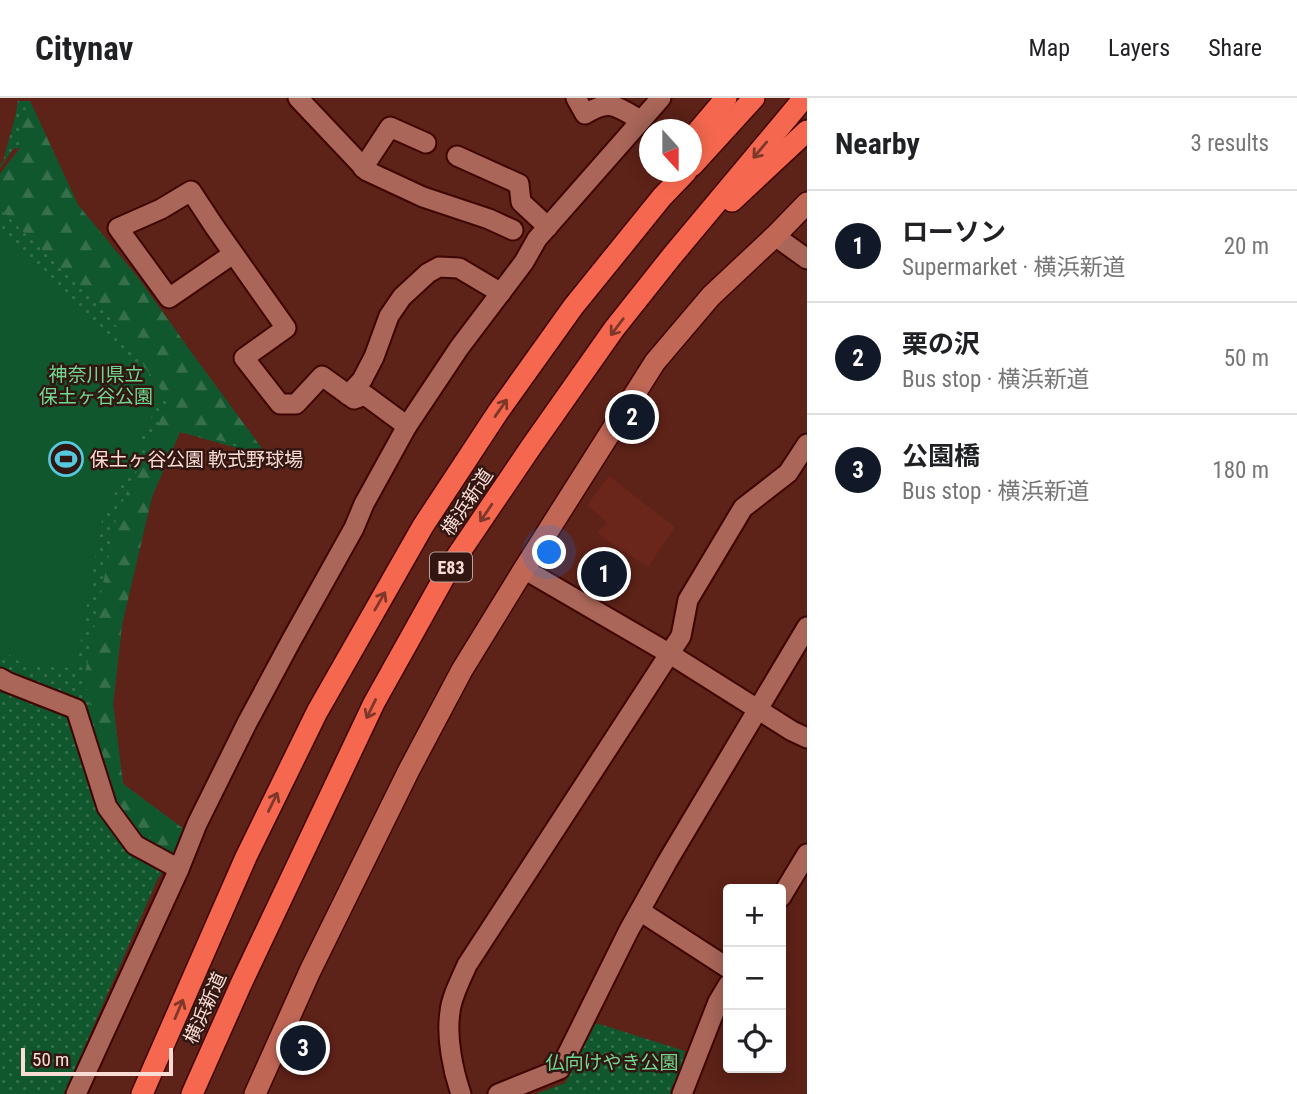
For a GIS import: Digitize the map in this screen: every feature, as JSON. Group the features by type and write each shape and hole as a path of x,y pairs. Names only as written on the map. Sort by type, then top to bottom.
{"highway":[{"path":"702,125 726,98"},
{"path":"702,154 754,98"},
{"name":"横浜新道","path":"192,1094 374,703 451,565 614,329 804,98"},
{"path":"672,256 807,131"},
{"path":"573,307 658,182"},
{"name":"横浜新道","path":"142,1094 246,857 317,712 423,526 498,412 573,307 676,182"}],"street":[{"path":"298,98 367,171 423,197 531,233"},
{"path":"576,98 585,114 599,105 614,105 639,119"},
{"path":"628,98 640,119"},
{"path":"642,119 661,98"},
{"path":"76,1094 197,824 247,723 407,426 459,348 524,262 531,233 639,122"},
{"path":"363,168 390,127 426,143"},
{"path":"457,156 519,184 521,202 531,233"},
{"path":"233,254 169,298 118,228 161,209 191,191 286,328 244,358 280,404 296,404 321,376 354,399 365,395 407,426"},
{"path":"256,1094 310,971 409,770 462,670 524,569 656,362 710,296 807,203"},
{"path":"775,236 807,259"},
{"path":"348,395 362,380 374,357 389,316 402,297 428,273 439,267 459,268 501,293"},
{"path":"461,1094 450,1049 450,1011 467,965 681,636 688,600 743,508 789,473 807,444"},
{"path":"524,569 807,738"},
{"path":"498,1094 560,1069 639,911 807,627"},
{"path":"0,678 76,709 107,807 135,845 179,869"},
{"path":"786,889 807,854"},
{"path":"639,911 723,965"},
{"path":"682,1094 723,994"}],"shaded area":[{"path":"609,476 675,527 648,567 597,533 607,522 587,505"}],"green space":[{"name":"神奈川県立 保土ヶ谷公園","path":"18,101 30,101 78,205 139,279 263,450 254,457 237,448 180,432 146,508 122,625 113,704 123,784 185,830 183,845 158,878 64,1094 0,1094 0,174 20,148 13,149 0,168 0,165"},
{"path":"30,101 78,205 139,279 263,450 180,432 152,497 122,625 113,704 123,784 185,830 183,845 169,853 124,815 99,746 84,678 117,514 169,401 107,313 0,209 0,174 21,147 19,120 28,115 23,102"},
{"name":"保土ヶ谷公園 軟式野球場","path":"0,232 161,397 102,520 76,668 25,666 0,648"},
{"name":"仏向けやき公園","path":"596,1023 685,1051 675,1094 536,1094 565,1083"}],"place":[{"name":"栗の沢","path":"632,417"},
{"name":"保土ヶ谷公園 軟式野球場","path":"66,459"},
{"name":"ローソン","path":"604,574"},
{"name":"公園橋","path":"303,1048"}]}
